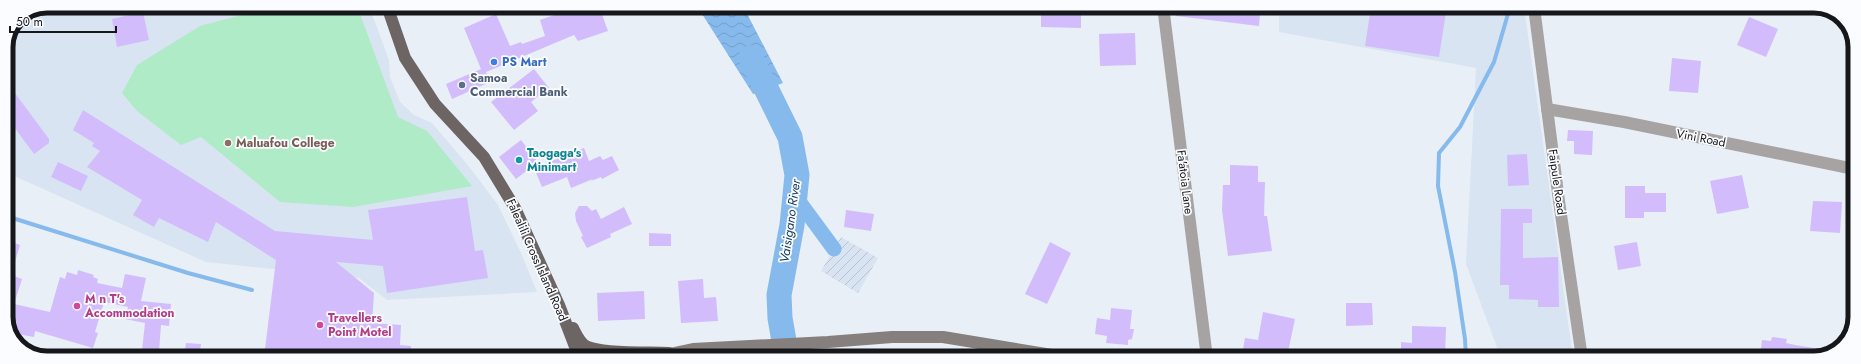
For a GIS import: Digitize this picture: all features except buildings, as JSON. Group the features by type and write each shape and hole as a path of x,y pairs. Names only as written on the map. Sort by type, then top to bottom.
{"main road":[{"name":"Falealili Cross Island Road","path":"389,13 405,58 434,104 484,157 515,208 559,305 575,351"},
{"path":"559,305 579,339 587,347 604,350 626,351"},
{"path":"681,351 693,349 892,337 943,337 1028,351"}],"street":[{"name":"Fa'atoia Lane","path":"1165,13 1206,351"},
{"name":"Faipule Road","path":"1535,13 1581,351"},
{"name":"Vini Road","path":"1547,109 1624,122 1848,168"}],"shaded area":[{"name":"Maluafou College","path":"47,13 372,13 389,60 390,77 400,102 414,115 432,123 467,164 498,205 521,253 537,292 387,300 359,278 206,262 13,175 13,47 19,28 28,19"},
{"path":"1279,13 1525,13 1572,351 1498,351 1466,264 1476,68 1279,32"},
{"path":"841,237 878,258 858,293 821,271"}],"green space":[{"path":"249,13 360,13 398,117 427,131 472,186 353,207 280,202 201,137 181,145 137,111 122,93 137,65 200,26"}],"water":[{"path":"701,13 747,13 783,83 753,94"}],"waterway":[{"path":"1466,351 1455,272 1438,186 1439,153 1460,127 1494,62 1508,13"},
{"name":"Vaisigano River","path":"751,58 790,137 797,175 792,225 779,295 780,318 786,351"},
{"path":"795,196 834,249"},
{"path":"13,218 188,273 252,290"}],"place":[{"name":"PS Mart","path":"494,62"},
{"name":"Samoa Commercial Bank","path":"462,85"},
{"name":"Maluafou College","path":"228,143"},
{"name":"Taogaga's Minimart","path":"519,160"},
{"name":"M n T's Accommodation","path":"77,306"},
{"name":"Travellers Point Motel","path":"320,325"}]}
